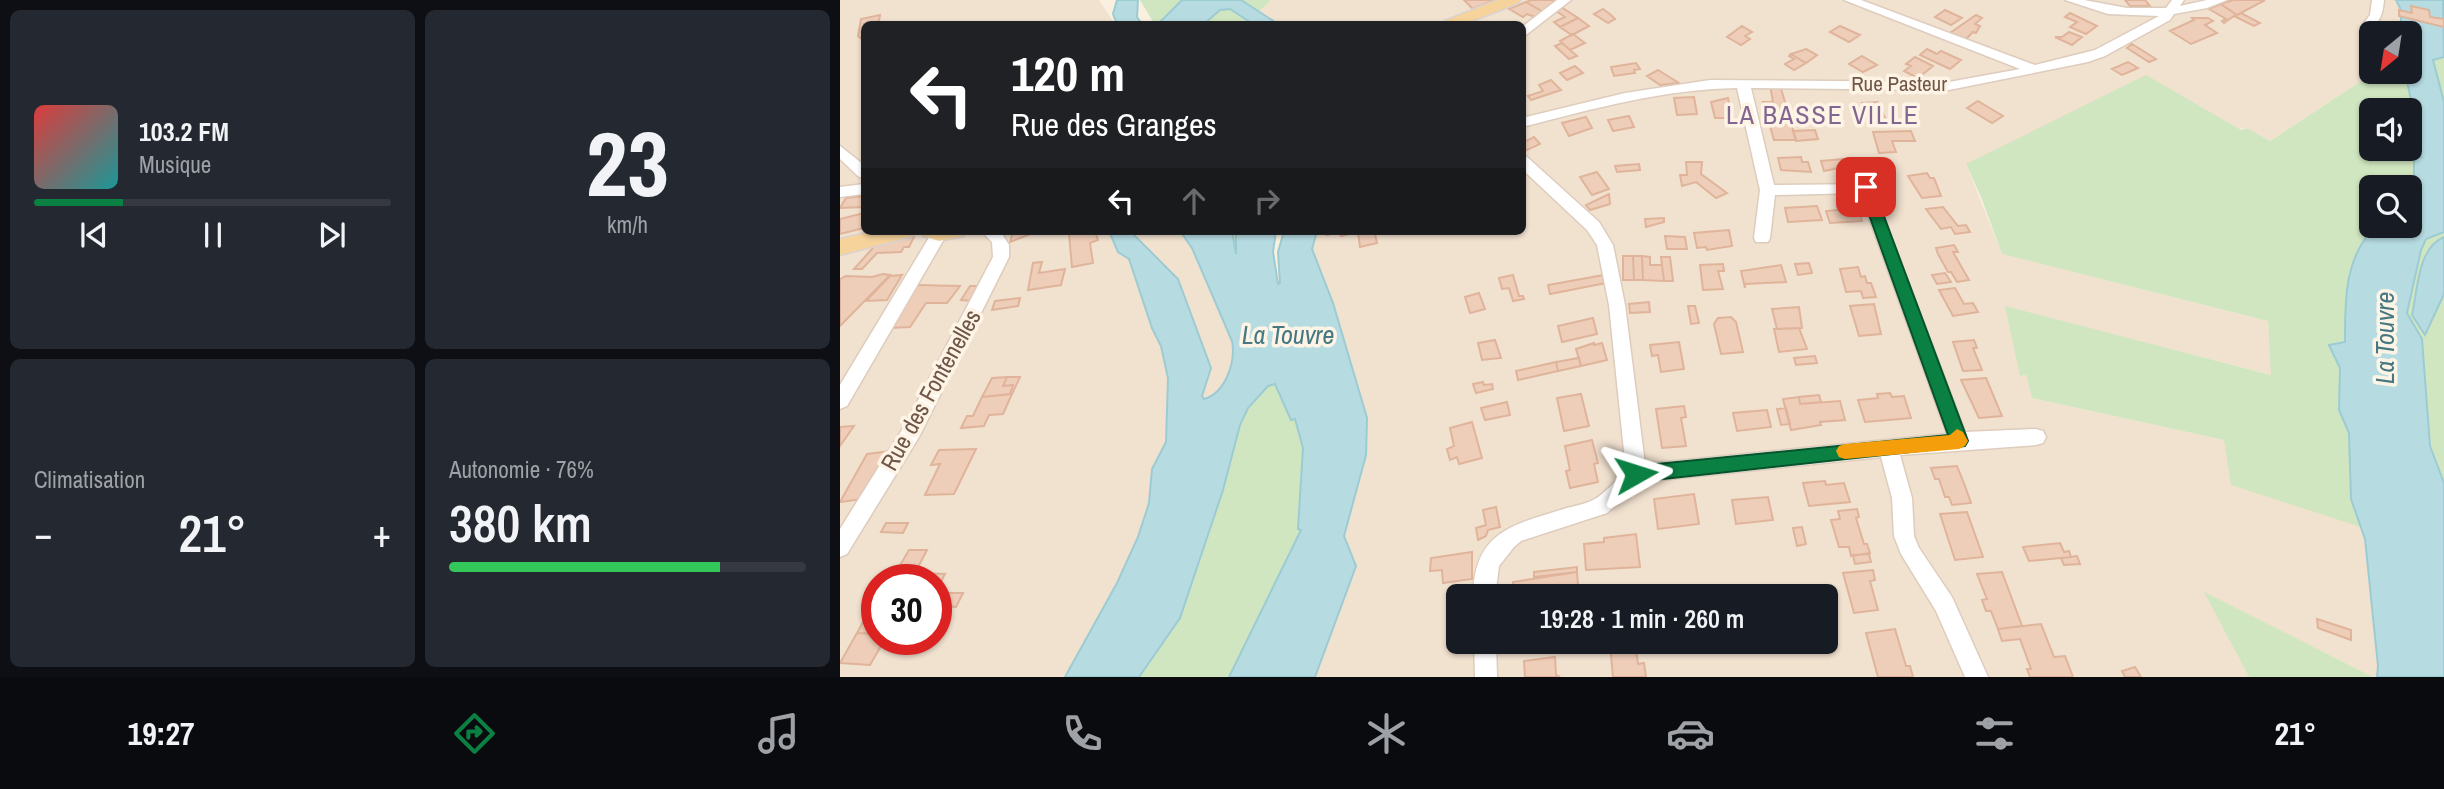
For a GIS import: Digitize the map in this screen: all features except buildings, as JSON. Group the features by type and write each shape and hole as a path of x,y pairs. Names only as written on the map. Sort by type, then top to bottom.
{"main road":[{"path":"1459,21 1512,0"},
{"path":"840,240 861,235"},
{"path":"840,247 890,235"}],"street":[{"path":"1526,31 1565,0"},
{"path":"1850,0 2033,69"},
{"path":"2071,0 2115,12 2142,13 2174,6"},
{"name":"Rue Pasteur","path":"1526,122 1668,89 1743,83 1949,86 2083,59 2158,22 2174,6 2187,10 2221,0"},
{"path":"2371,21 2376,15 2378,0"},
{"path":"2142,13 2158,22"},
{"path":"1743,83 1768,190 1762,238"},
{"path":"840,151 861,170"},
{"path":"1526,164 1592,226 1605,245 1617,305 1636,474"},
{"path":"1768,190 1866,187 1959,441"},
{"path":"840,192 861,188"},
{"path":"840,401 940,235"},
{"name":"Rue des Fontenelles","path":"840,547 912,431 1001,257 1002,245 995,235"},
{"path":"1485,584 1487,566 1506,540 1515,534 1600,507 1636,474 1888,447 2036,437"},
{"path":"1888,447 1902,498 1904,536 1911,554 1944,604 1978,677"},
{"path":"1485,654 1486,677"}],"shaded area":[{"path":"840,0 1099,0 1113,21 861,21 861,235 1192,235 1247,353 1070,677 840,677"},
{"path":"1271,0 2396,0 2399,3 2400,21 2359,21 2359,83 2270,141 2247,128 1966,164 2002,254 2268,321 2272,375 2006,307 2021,376 2026,375 2032,398 2224,440 2368,529 2386,677 2373,677 2205,593 2249,677 1315,677 1356,566 1344,536 1366,455 1367,418 1333,303 1312,248 1316,235 1526,235 1526,21 1249,21"}],"green space":[{"path":"1140,0 1271,0 1249,21 1152,20"},
{"path":"2422,56 2444,57 2444,677 2386,677 2367,529 2231,485 2224,440 2032,398 2026,375 2020,376 2005,306 2271,375 2268,321 2002,254 1966,164 2146,75 2241,130 2247,128 2270,141 2359,83 2422,84"},
{"path":"1192,235 1254,235 1347,446 1252,677 1070,677 1214,405 1246,353"},
{"path":"2204,592 2373,677 2249,677"}],"water":[{"path":"1117,0 1138,0 1137,17 1140,21 1116,21 1113,14"},
{"path":"1182,0 1241,0 1273,21 1248,21 1230,9 1220,10 1207,21 1161,21"},
{"name":"La Touvre","path":"2396,0 2443,0 2444,57 2433,60 2444,102 2444,232 2426,239 2421,250 2407,313 2422,339 2430,446 2444,483 2444,677 2377,677 2365,539 2351,499 2349,433 2339,410 2340,368 2329,345 2345,342 2348,280 2365,238 2422,238 2422,175 2414,175 2414,161 2422,161 2422,98 2411,98 2408,84 2422,84 2422,21 2401,21 2401,10"},
{"name":"La Touvre","path":"1111,235 1134,235 1178,279 1211,368 1202,396 1204,399 1218,390 1228,375 1232,341 1192,248 1183,235 1233,235 1236,254 1236,235 1275,235 1273,252 1278,284 1278,252 1283,235 1316,235 1312,249 1333,303 1367,418 1366,455 1344,536 1356,566 1315,677 1229,677 1301,530 1298,529 1303,448 1295,419 1291,420 1275,384 1268,386 1248,408 1240,425 1223,490 1180,618 1139,677 1065,677 1117,583 1138,537 1149,503 1152,469 1166,442 1168,378 1161,346 1152,328 1129,259 1118,252"},
{"name":"La Touvre","path":"2444,237 2444,294 2425,335 2412,315 2420,271 2428,251"}],"slow traffic":[{"path":"1845,451 1959,441 1957,437"}],"district":[{"name":"LA BASSE VILLE","path":"1823,115"}],"route":[{"path":"1636,474 1959,441 1866,187"}]}
